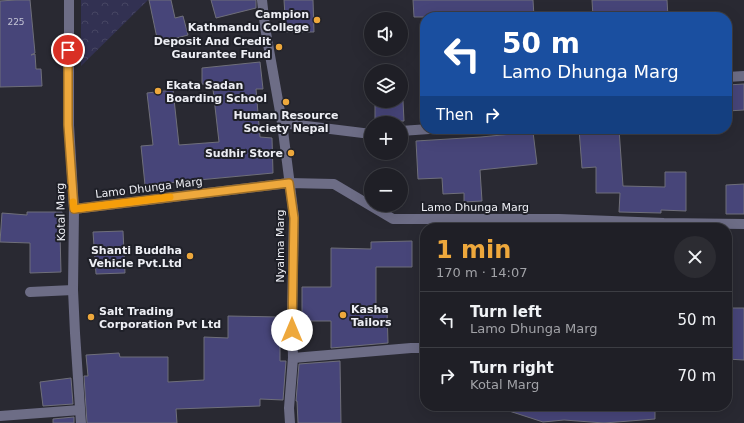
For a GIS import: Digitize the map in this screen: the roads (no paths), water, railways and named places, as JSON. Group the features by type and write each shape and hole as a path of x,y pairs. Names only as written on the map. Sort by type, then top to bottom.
{"street":[{"name":"Kotal Marg","path":"68,0 68,125 74,209 73,290 81,423"},
{"name":"Nyalma Marg","path":"262,0 265,27 282,123 294,218 292,316 293,358 289,408 290,423"},
{"path":"732,77 744,76"},
{"path":"282,123 364,133"},
{"path":"408,131 420,130"},
{"name":"Lamo Dhunga Marg","path":"74,209 289,183 334,184 393,219 525,223"},
{"name":"Lamo Dhunga Marg","path":"732,224 744,224"},
{"path":"30,292 73,290"},
{"path":"293,358 420,348"},
{"path":"0,416 80,410"}],"place":[{"name":"Campion Kathmandu College","path":"317,20"},
{"name":"Deposit And Credit Gaurantee Fund","path":"279,47"},
{"name":"Ekata Sadan Boarding School","path":"158,91"},
{"name":"Human Resource Society Nepal","path":"286,102"},
{"name":"Sudhir Store","path":"291,153"},
{"name":"Shanti Buddha Vehicle Pvt.Ltd","path":"190,256"},
{"name":"Kasha Tailors","path":"343,315"},
{"name":"Salt Trading Corporation Pvt Ltd","path":"91,317"}]}
